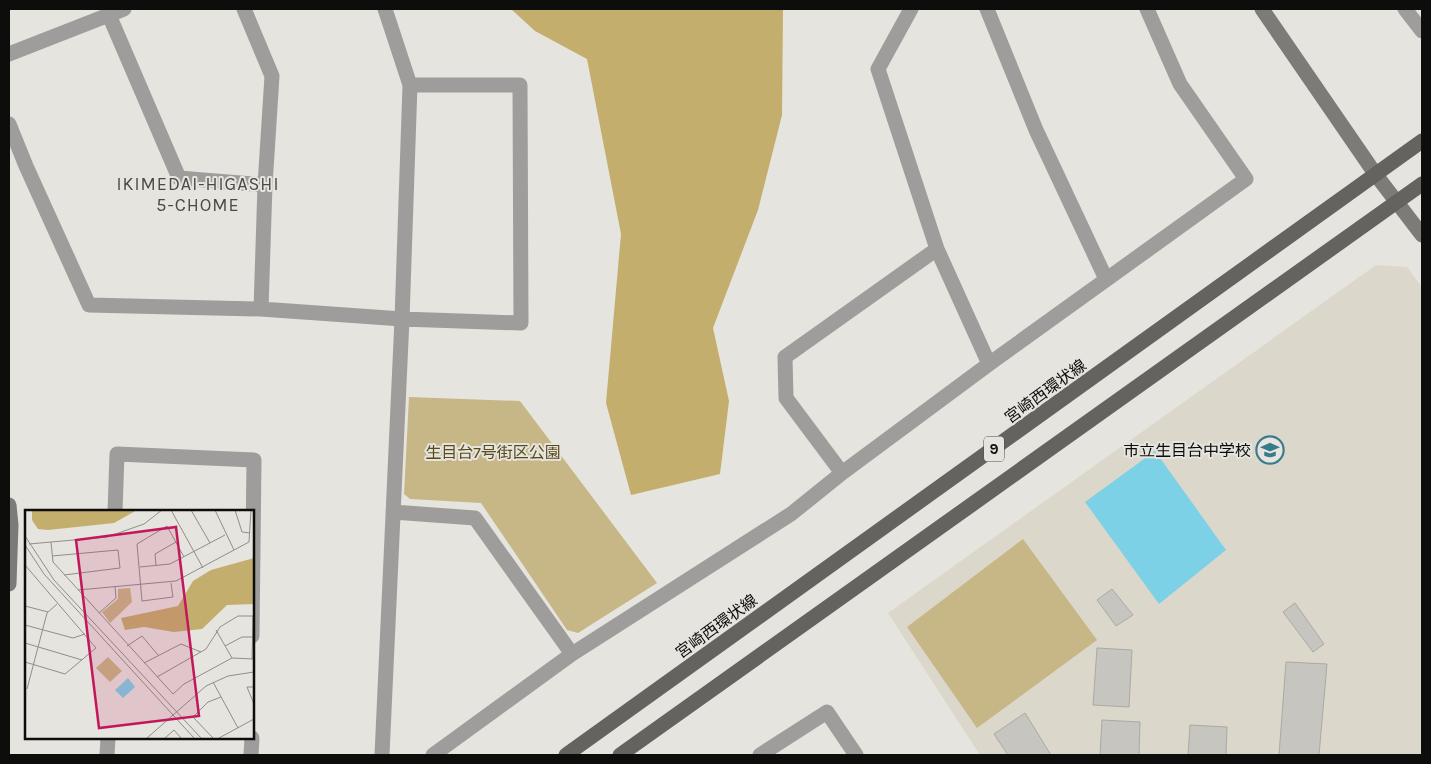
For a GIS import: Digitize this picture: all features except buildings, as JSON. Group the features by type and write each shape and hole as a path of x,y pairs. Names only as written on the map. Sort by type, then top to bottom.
{"main road":[{"name":"宮崎西環状線","path":"566,755 1422,141"},
{"name":"9","path":"620,755 1422,184"}],"street":[{"path":"9,54 124,9"},
{"path":"244,9 272,76 265,185 261,309"},
{"path":"382,755 402,319 410,85 385,9"},
{"path":"911,9 878,69 937,249 989,364"},
{"path":"987,9 1036,130 1106,279"},
{"path":"433,755 572,654 792,514 842,473 989,364 1246,180 1180,84 1147,9"},
{"path":"1262,9 1376,175 1422,234"},
{"path":"1405,9 1422,31"},
{"path":"108,15 179,178 265,185"},
{"path":"9,124 26,166 89,304 261,309 402,319 520,323 520,85 410,85"},
{"path":"842,473 786,398 785,357 937,249"},
{"path":"115,510 117,454 254,460 253,510"},
{"path":"9,506 11,525 9,584"},
{"path":"393,512 475,518 572,654"},
{"path":"760,755 827,712 856,755"},
{"path":"107,755 108,739"},
{"path":"251,755 252,739"}],"shaded area":[{"path":"511,9 783,9 782,115 758,210 713,328 729,401 720,474 631,495 606,403 621,234 587,59 535,31"},
{"name":"市立生目台中学校","path":"1376,265 1407,267 1422,287 1422,755 980,755 888,613"}],"green space":[{"name":"生目台7号街区公園","path":"409,397 520,401 657,583 578,633 567,630 481,503 410,499 404,494"},
{"path":"1023,539 1097,640 977,728 907,627"}],"water":[{"path":"1155,451 1226,550 1159,604 1085,502"}],"place":[{"name":"市立生目台中学校","path":"1270,450"}],"district":[{"name":"IKIMEDAI-HIGASHI 5-CHOME","path":"198,194"}]}
